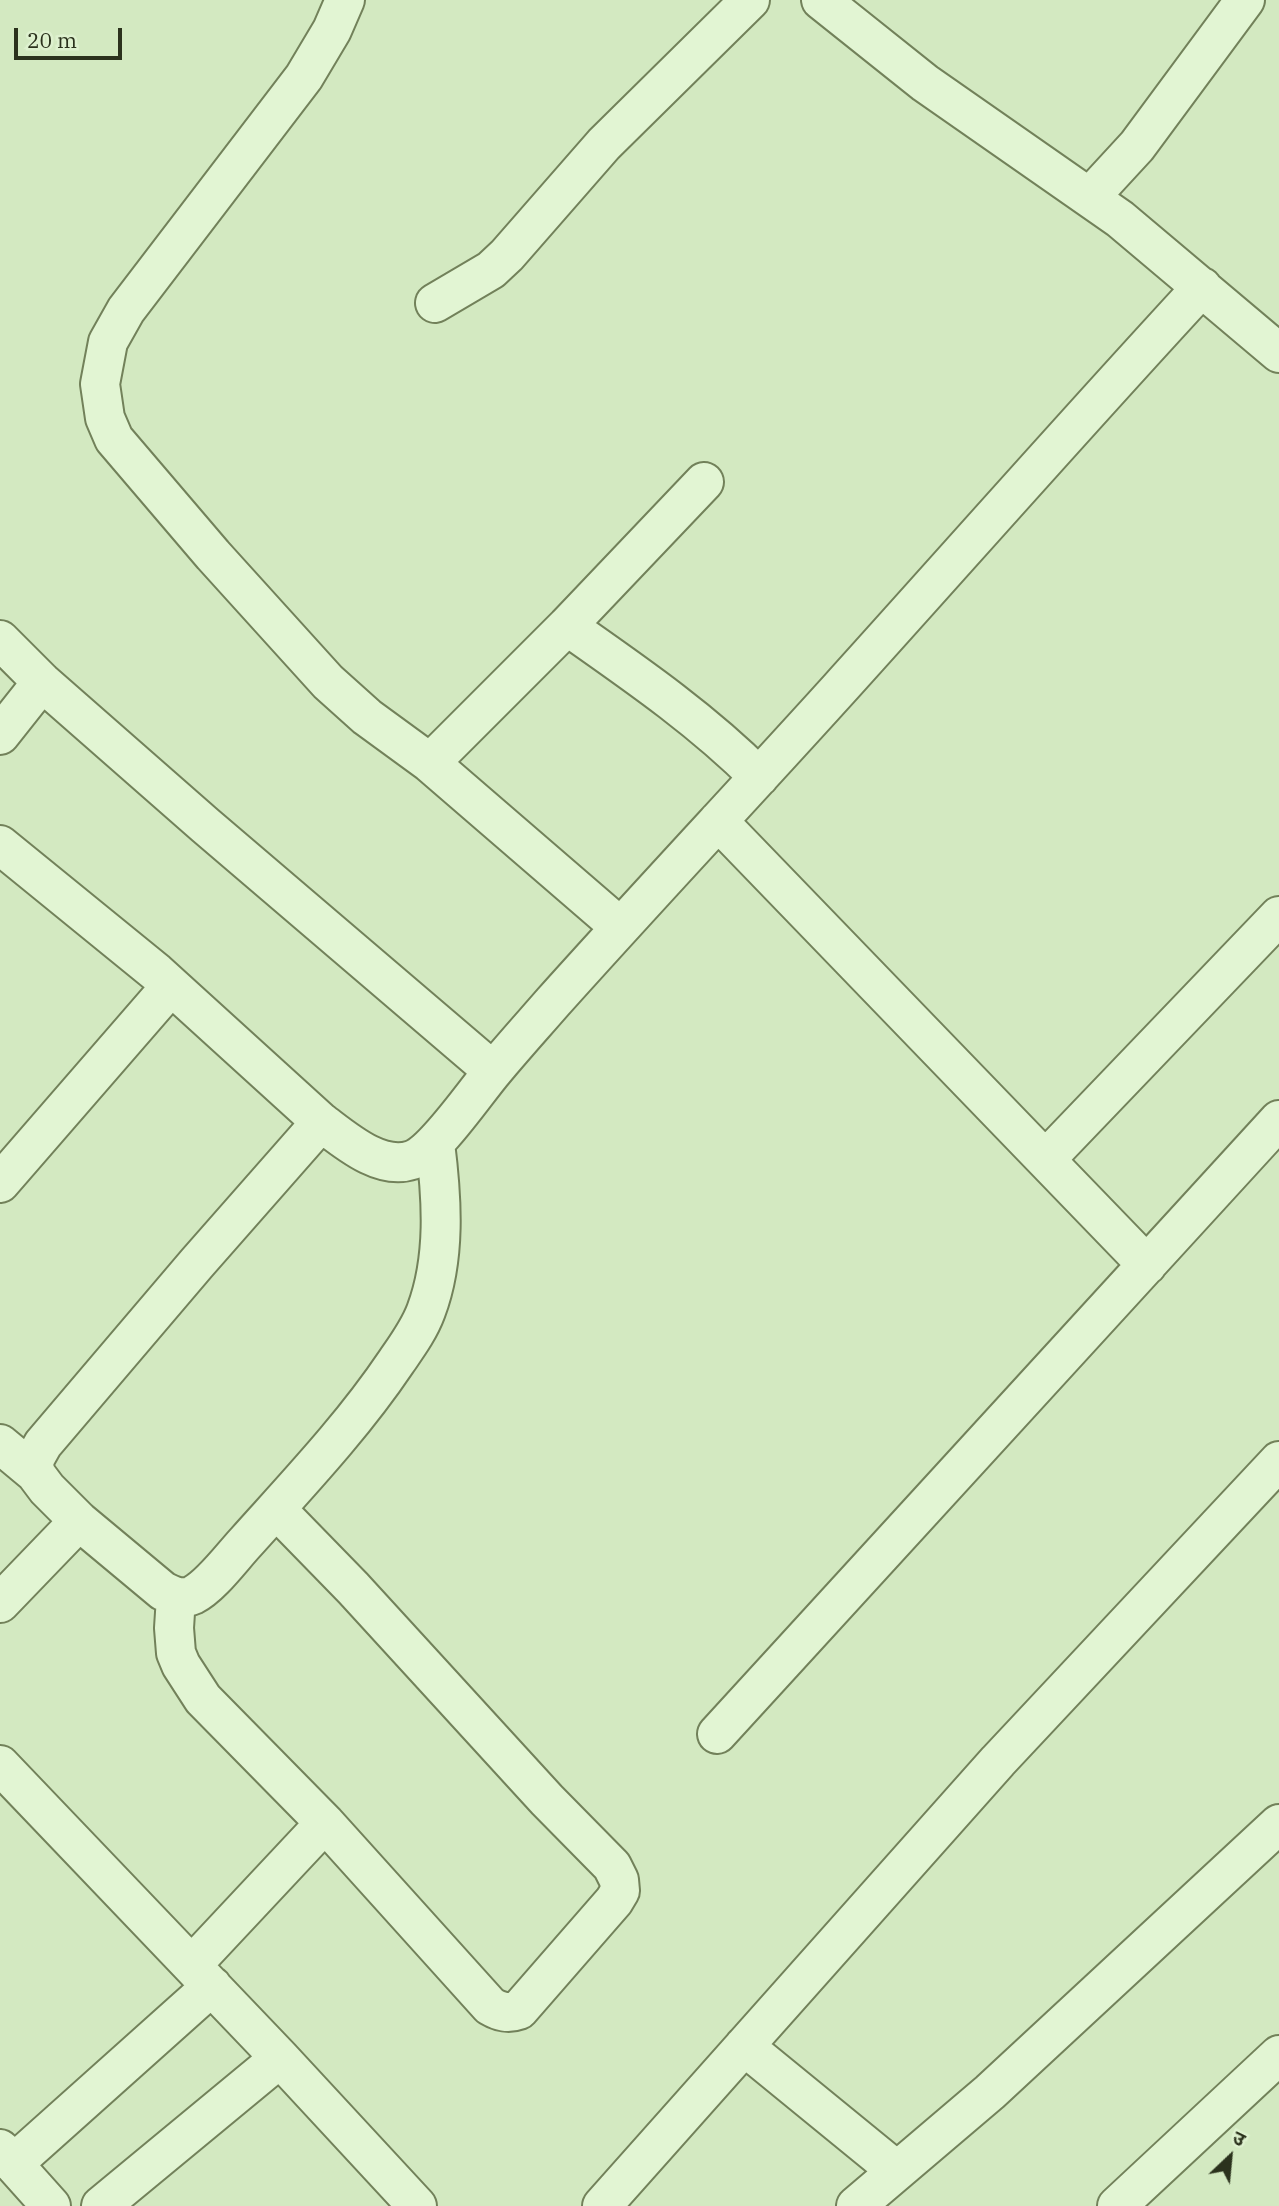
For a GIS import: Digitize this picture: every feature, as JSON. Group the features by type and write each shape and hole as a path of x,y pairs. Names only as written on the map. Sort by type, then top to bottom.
{"street":[{"path":"345,0 327,40 304,77 126,310 108,342 100,384 104,418 114,439 213,555 328,682 367,717 429,762 620,927"},
{"path":"435,303 491,271 604,144 750,0"},
{"path":"1090,197 1137,146 1245,0"},
{"path":"838,4 925,83 1090,197 1202,287 1279,354"},
{"path":"6,864 171,986 321,1122 346,1141 369,1155 396,1163 415,1160 435,1143 493,1071 620,927 1202,287"},
{"path":"429,762 567,626 704,482"},
{"path":"567,626 676,702 726,744 759,777"},
{"path":"0,640 42,682 205,825 493,1071"},
{"path":"0,735 42,682"},
{"path":"718,821 1147,1265"},
{"path":"1046,1159 1279,915"},
{"path":"0,1184 171,986"},
{"path":"717,1734 1279,1120"},
{"path":"35,1473 34,1460 43,1444 321,1122"},
{"path":"0,1444 35,1473 79,1521 163,1591 176,1597 192,1595 208,1583 276,1508 376,1392 416,1331 426,1311 435,1275 440,1236 441,1192 435,1143"},
{"path":"602,2206 1055,1700 1279,1461"},
{"path":"176,1597 176,1653 203,1699 325,1823 490,2006 511,2013 519,2010 614,1900 620,1891 619,1880 612,1866 547,1800 276,1508"},
{"path":"0,1603 79,1521"},
{"path":"0,1765 280,2058 405,2202"},
{"path":"51,2206 7,2157 202,1976 325,1823"},
{"path":"856,2206 1001,2082 1279,1824"},
{"path":"744,2046 897,2171"},
{"path":"1116,2206 1279,2055"},
{"path":"101,2206 280,2058"}]}
